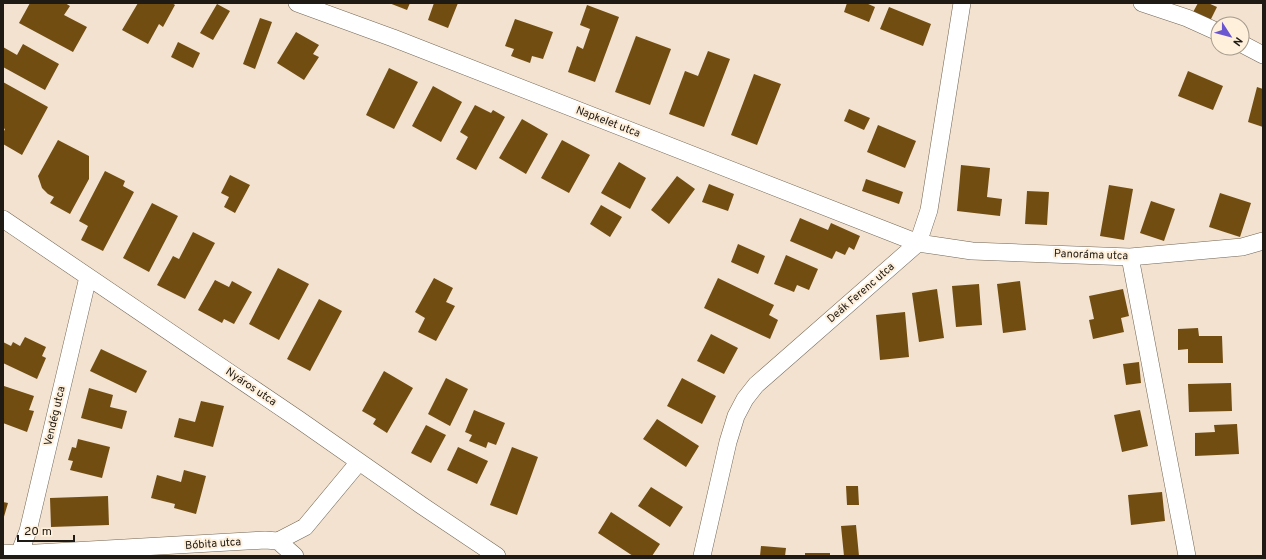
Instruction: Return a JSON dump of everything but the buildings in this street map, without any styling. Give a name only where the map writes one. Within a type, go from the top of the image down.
[{"type":"street","name":"Napkelet utca","points":[[297,3],[400,40],[918,243]]},
{"type":"street","points":[[918,243],[929,210],[962,3]]},
{"type":"street","points":[[1142,3],[1187,18],[1210,28]]},
{"type":"street","points":[[1250,48],[1263,55]]},
{"type":"street","name":"Nyáros utca","points":[[3,219],[497,556]]},
{"type":"street","name":"Panoráma utca","points":[[918,243],[972,251],[1130,257],[1242,247],[1263,241]]},
{"type":"street","name":"Deák Ferenc utca","points":[[702,556],[728,442],[736,416],[745,399],[756,385],[918,243]]},
{"type":"street","points":[[1130,257],[1188,556]]},
{"type":"street","name":"Vendég utca","points":[[11,553],[28,531],[88,277]]},
{"type":"street","name":"Bóbita utca","points":[[11,553],[265,540],[278,541],[305,527],[359,462]]},
{"type":"street","points":[[278,541],[295,556]]}]
